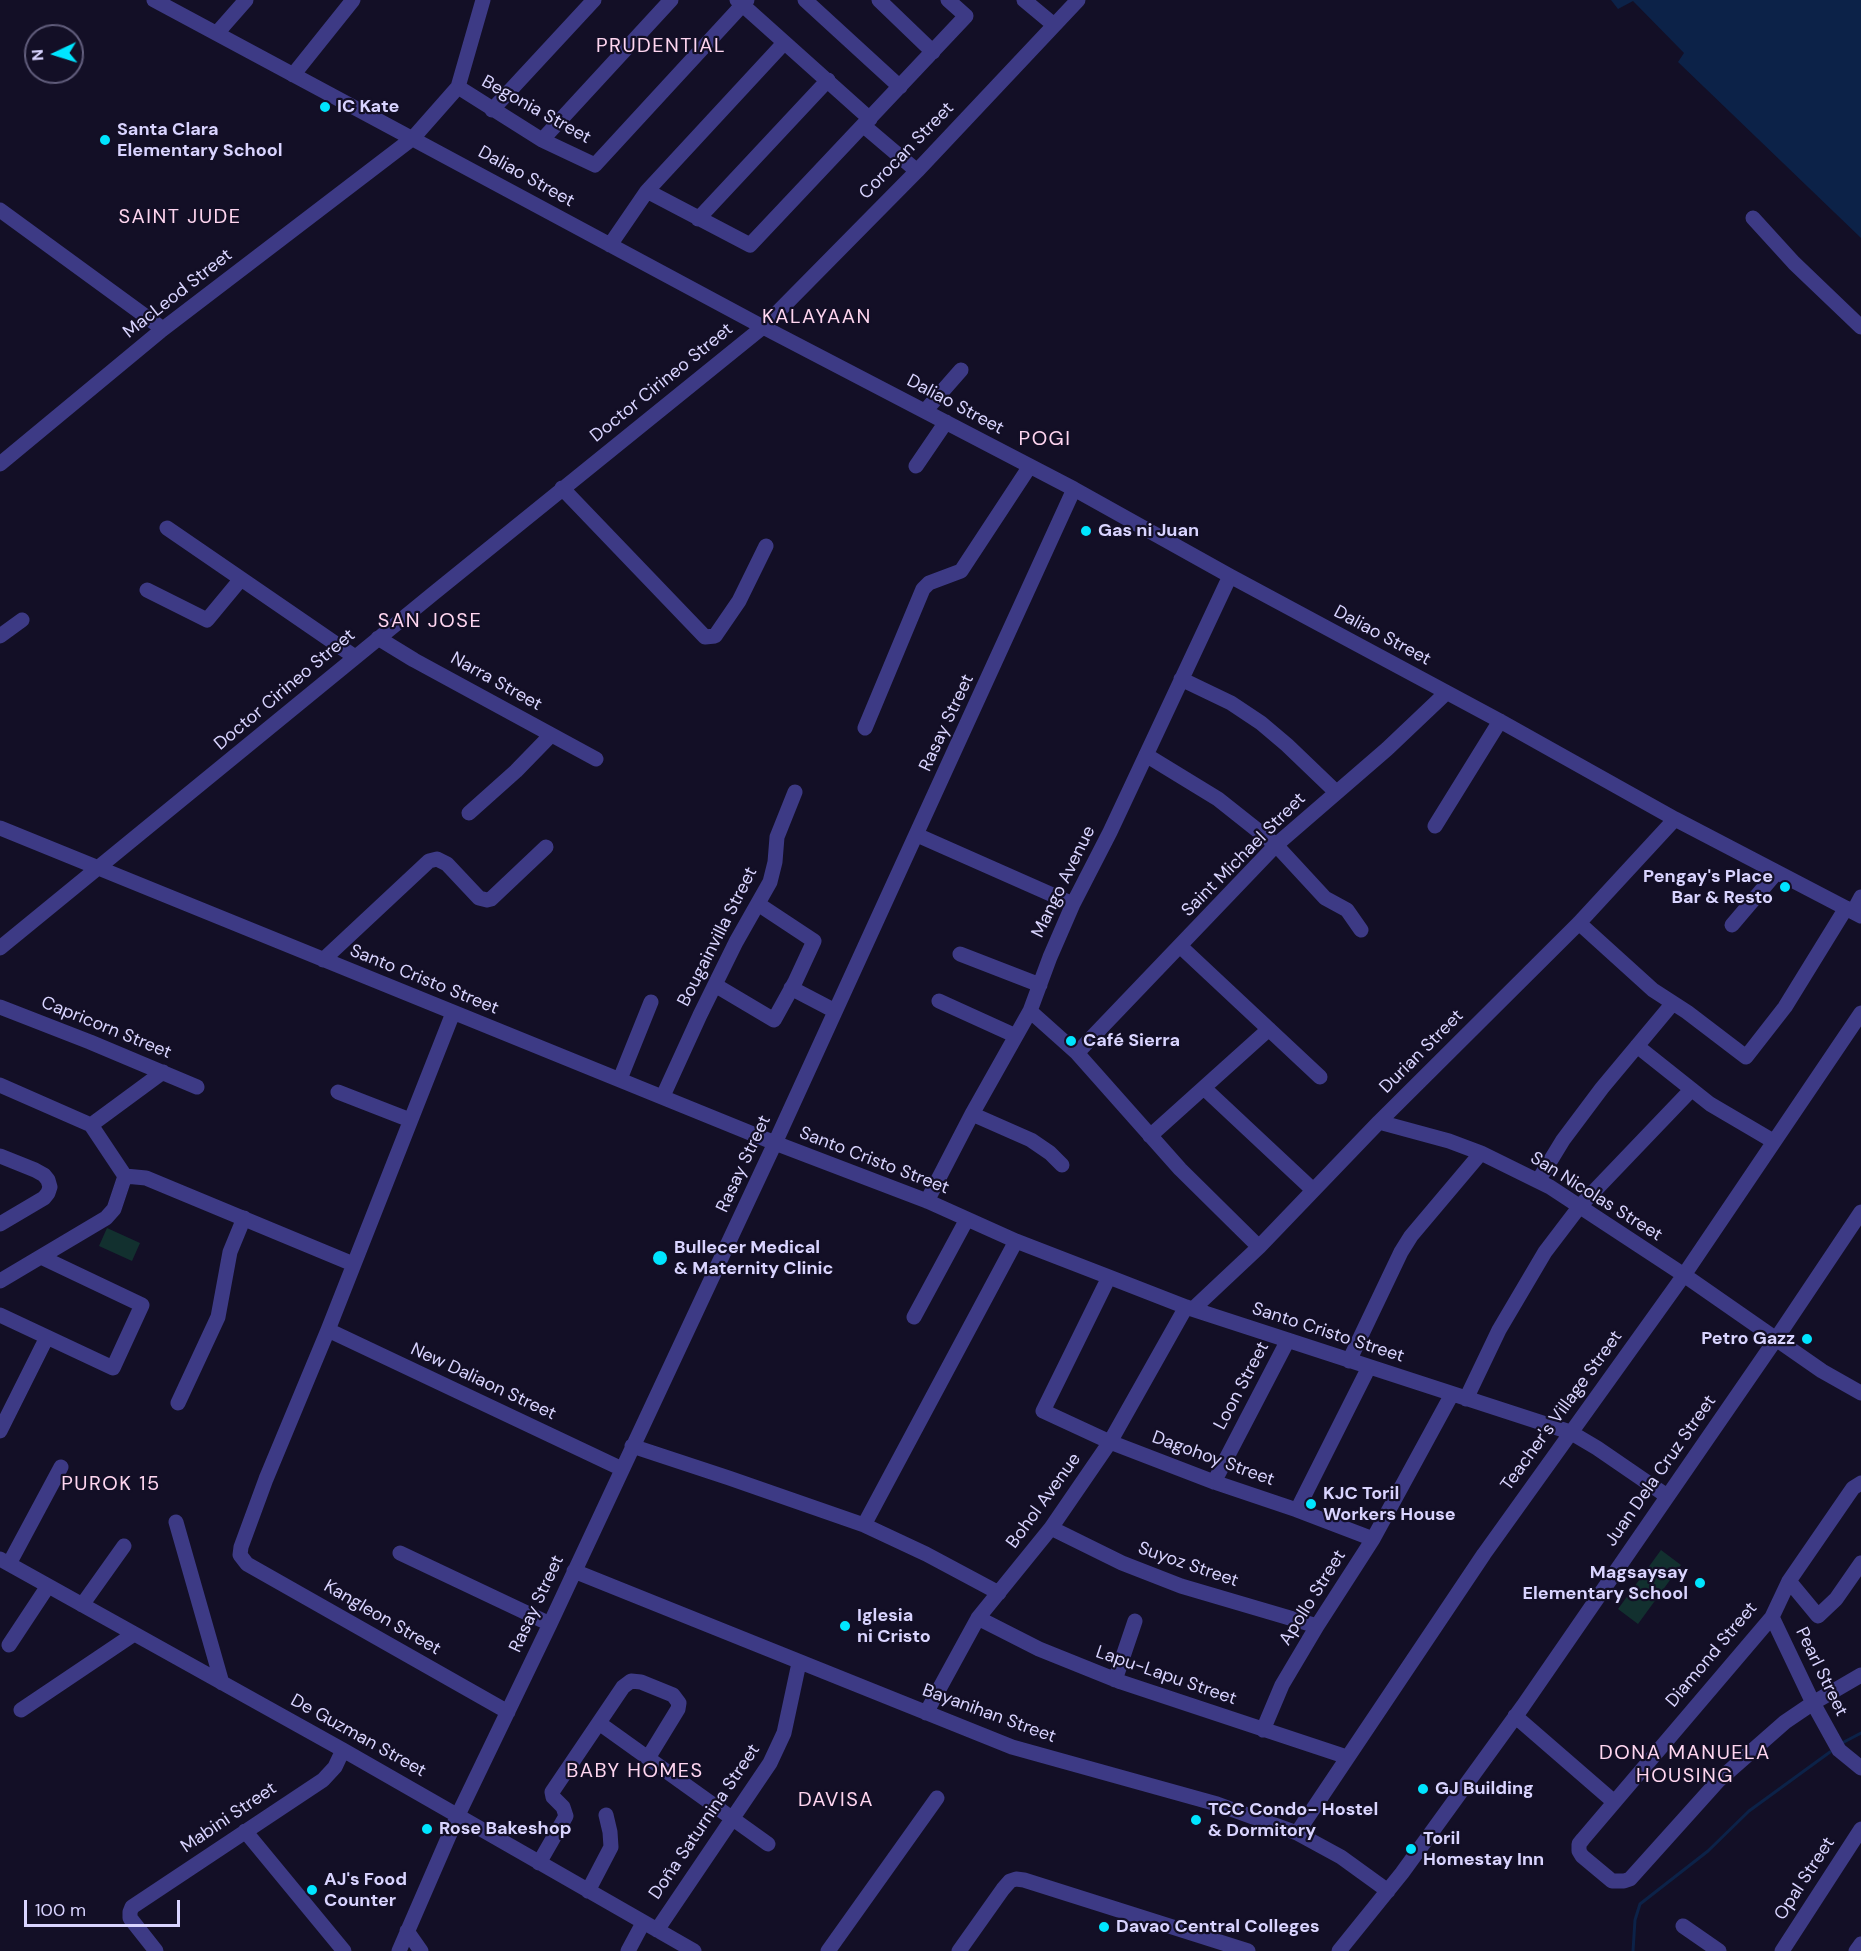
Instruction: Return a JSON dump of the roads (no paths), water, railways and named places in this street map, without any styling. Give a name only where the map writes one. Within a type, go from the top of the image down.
[{"type":"street","name":"Daliao Street","points":[[154,0],[763,327],[1074,489],[1675,819],[1853,912]]},
{"type":"street","points":[[217,33],[246,0]]},
{"type":"street","points":[[293,75],[353,0]]},
{"type":"street","points":[[458,87],[483,0]]},
{"type":"street","points":[[492,110],[594,0]]},
{"type":"street","points":[[542,140],[671,0]]},
{"type":"street","points":[[805,0],[900,87]]},
{"type":"street","points":[[879,0],[933,52]]},
{"type":"street","points":[[646,191],[750,245],[966,16],[948,0]]},
{"type":"street","points":[[1024,0],[1054,26]]},
{"type":"street","name":"Corocan Street","points":[[763,327],[916,171],[1077,0]]},
{"type":"street","points":[[742,2],[784,43],[828,80],[916,171]]},
{"type":"street","name":"Begonia Street","points":[[458,87],[542,140],[595,165],[742,2]]},
{"type":"street","points":[[610,245],[646,191],[784,43]]},
{"type":"street","points":[[698,219],[828,80]]},
{"type":"street","name":"MacLeod Street","points":[[0,464],[163,329],[413,138],[458,87]]},
{"type":"street","points":[[0,210],[163,329]]},
{"type":"street","points":[[1753,218],[1794,263],[1861,327]]},
{"type":"street","name":"Doctor Cirineo Street","points":[[0,948],[562,488],[763,327]]},
{"type":"street","points":[[925,411],[961,370]]},
{"type":"street","points":[[916,466],[946,422]]},
{"type":"street","points":[[865,728],[923,588],[929,583],[961,571],[1030,466]]},
{"type":"street","points":[[562,488],[705,637],[715,636],[739,601],[766,546]]},
{"type":"street","name":"Rasay Street","points":[[399,1951],[458,1815],[775,1143],[1074,489]]},
{"type":"street","points":[[167,528],[355,657]]},
{"type":"street","name":"Mango Avenue","points":[[927,1201],[972,1114],[1030,1011],[1073,904],[1110,832],[1230,576]]},
{"type":"street","points":[[147,590],[207,620],[242,579]]},
{"type":"street","points":[[0,636],[22,620]]},
{"type":"street","name":"Narra Street","points":[[378,638],[596,759]]},
{"type":"street","points":[[1181,679],[1231,703],[1261,723],[1336,792]]},
{"type":"street","name":"Saint Michael Street","points":[[1077,1053],[1276,845],[1387,749],[1446,693]]},
{"type":"street","points":[[1435,826],[1500,721]]},
{"type":"street","points":[[469,813],[516,771],[551,735]]},
{"type":"street","points":[[1146,755],[1218,799],[1276,845],[1325,898],[1347,910],[1361,930]]},
{"type":"street","name":"Bougainvilla Street","points":[[663,1096],[736,942],[771,882],[777,837],[795,792]]},
{"type":"street","name":"Durian Street","points":[[1189,1308],[1258,1247],[1379,1122],[1579,923],[1675,819]]},
{"type":"street","name":"Santo Cristo Street","points":[[0,828],[775,1143],[927,1201],[1016,1241],[1189,1308],[1570,1432],[1667,1496]]},
{"type":"street","points":[[917,835],[1073,904]]},
{"type":"street","points":[[323,960],[429,861],[438,859],[447,864],[479,898],[487,900],[491,899],[546,847]]},
{"type":"street","points":[[1732,925],[1777,872]]},
{"type":"street","points":[[1579,923],[1644,982],[1746,1057],[1853,912],[1861,897]]},
{"type":"street","points":[[715,986],[774,1020],[792,988],[814,941],[758,904]]},
{"type":"street","points":[[1180,945],[1320,1077]]},
{"type":"street","points":[[960,954],[1040,985]]},
{"type":"street","points":[[792,988],[835,1011]]},
{"type":"street","points":[[939,1001],[1016,1036]]},
{"type":"street","points":[[620,1079],[651,1002]]},
{"type":"street","points":[[1538,1181],[1563,1140],[1602,1088],[1673,1003]]},
{"type":"street","name":"Capricorn Street","points":[[0,1007],[197,1087]]},
{"type":"street","points":[[1030,1011],[1077,1053],[1150,1136],[1258,1247]]},
{"type":"street","points":[[328,1330],[453,1012]]},
{"type":"street","name":"Teacher's Village Street","points":[[1298,1833],[1503,1526],[1684,1275],[1861,1013]]},
{"type":"street","points":[[1150,1136],[1269,1029]]},
{"type":"street","points":[[1637,1046],[1710,1104],[1773,1141]]},
{"type":"street","points":[[92,1125],[163,1072]]},
{"type":"street","points":[[0,1085],[92,1125],[125,1176]]},
{"type":"street","points":[[1204,1088],[1313,1190]]},
{"type":"street","name":"Apollo Street","points":[[1263,1730],[1282,1685],[1545,1252],[1580,1206],[1691,1090]]},
{"type":"street","points":[[338,1092],[410,1120]]},
{"type":"street","points":[[972,1114],[1031,1140],[1050,1153],[1062,1165]]},
{"type":"street","name":"San Nicolas Street","points":[[1379,1122],[1449,1141],[1481,1153],[1538,1181],[1684,1275],[1840,1383],[1861,1393]]},
{"type":"street","points":[[1349,1360],[1411,1236],[1481,1153]]},
{"type":"street","points":[[0,1156],[44,1175],[50,1187],[44,1198],[0,1224]]},
{"type":"street","points":[[125,1176],[146,1178],[353,1264]]},
{"type":"street","points":[[0,1281],[111,1214],[125,1176]]},
{"type":"street","name":"Juan Dela Cruz Street","points":[[1338,1951],[1388,1891],[1515,1716],[1776,1339],[1861,1212]]},
{"type":"street","points":[[178,1403],[218,1317],[230,1252],[244,1218]]},
{"type":"street","points":[[914,1317],[968,1219]]},
{"type":"street","points":[[864,1525],[1016,1241]]},
{"type":"street","points":[[0,1315],[113,1368],[142,1305],[41,1257]]},
{"type":"street","name":"Dagohoy Street","points":[[1109,1277],[1043,1411],[1110,1442],[1372,1539]]},
{"type":"street","name":"Bohol Avenue","points":[[926,1713],[978,1618],[1051,1528],[1110,1442],[1189,1308]]},
{"type":"street","name":"New Daliaon Street","points":[[328,1330],[622,1469]]},
{"type":"street","name":"Kangleon Street","points":[[328,1330],[266,1479],[240,1555],[244,1562],[508,1712]]},
{"type":"street","points":[[0,1431],[47,1337]]},
{"type":"street","name":"Loon Street","points":[[1214,1482],[1288,1340]]},
{"type":"street","points":[[1297,1510],[1369,1367]]},
{"type":"street","points":[[632,1446],[864,1525],[926,1554],[999,1593]]},
{"type":"street","points":[[4,1562],[61,1467]]},
{"type":"street","name":"Diamond Street","points":[[1813,1703],[1785,1722],[1719,1780],[1630,1879],[1612,1881],[1582,1856],[1579,1844],[1613,1801],[1772,1617],[1789,1581],[1853,1488],[1861,1483]]},
{"type":"street","points":[[176,1522],[222,1683]]},
{"type":"street","name":"Suyoz Street","points":[[1051,1528],[1122,1563],[1181,1586],[1317,1626]]},
{"type":"street","points":[[82,1605],[124,1546]]},
{"type":"street","points":[[400,1553],[550,1624]]},
{"type":"street","name":"De Guzman Street","points":[[4,1562],[343,1750],[694,1951]]},
{"type":"street","points":[[1789,1581],[1818,1616],[1836,1599],[1861,1563]]},
{"type":"street","name":"Bayanihan Street","points":[[574,1570],[799,1663],[1012,1747],[1217,1804],[1298,1833],[1341,1857],[1388,1891]]},
{"type":"street","points":[[9,1645],[48,1586]]},
{"type":"street","name":"Pearl Street","points":[[1772,1617],[1813,1703],[1839,1750],[1861,1768]]},
{"type":"street","name":"Lapu-Lapu Street","points":[[978,1618],[1038,1649],[1115,1680],[1347,1757]]},
{"type":"street","points":[[1115,1680],[1136,1621]]},
{"type":"street","points":[[21,1710],[134,1634]]},
{"type":"street","name":"Doña Saturnina Street","points":[[628,1951],[650,1927],[770,1763],[784,1733],[799,1663]]},
{"type":"street","points":[[1813,1703],[1861,1675]]},
{"type":"street","points":[[539,1863],[566,1816],[552,1792],[623,1687],[631,1681],[641,1682],[676,1697],[680,1703],[648,1758]]},
{"type":"street","points":[[1515,1716],[1613,1801]]},
{"type":"street","points":[[599,1723],[768,1844]]},
{"type":"street","name":"Mabini Street","points":[[156,1951],[130,1918],[134,1905],[323,1780],[335,1767],[343,1750]]},
{"type":"street","points":[[828,1951],[937,1798]]},
{"type":"street","points":[[588,1891],[610,1847],[610,1832],[606,1815]]},
{"type":"street","name":"Opal Street","points":[[1782,1951],[1861,1829]]},
{"type":"street","points":[[245,1831],[344,1951]]},
{"type":"street","points":[[959,1951],[1003,1888],[1013,1880],[1024,1880],[1248,1951]]},
{"type":"street","points":[[1683,1926],[1719,1951]]},
{"type":"street","points":[[408,1931],[421,1951]]},
{"type":"street","points":[[1856,1951],[1861,1944]]},
{"type":"water","points":[[1611,0],[1861,0],[1861,238],[1678,62],[1684,53],[1633,1],[1618,9]]},
{"type":"waterway","points":[[1842,1743],[1861,1733]]},
{"type":"waterway","points":[[1633,1951],[1635,1920],[1640,1904],[1708,1851],[1749,1811],[1830,1752]]},
{"type":"place","name":"IC Kate","points":[[325,107]]},
{"type":"place","name":"Santa Clara Elementary School","points":[[105,140]]},
{"type":"place","name":"Gas ni Juan","points":[[1086,531]]},
{"type":"place","name":"Pengay's Place Bar & Resto","points":[[1785,887]]},
{"type":"place","name":"Café Sierra","points":[[1071,1041]]},
{"type":"place","name":"Bullecer Medical & Maternity Clinic","points":[[660,1258]]},
{"type":"place","name":"Petro Gazz","points":[[1807,1339]]},
{"type":"place","name":"KJC Toril Workers House","points":[[1311,1504]]},
{"type":"place","name":"Magsaysay Elementary School","points":[[1700,1583]]},
{"type":"place","name":"Iglesia ni Cristo","points":[[845,1626]]},
{"type":"place","name":"GJ Building","points":[[1423,1789]]},
{"type":"place","name":"TCC Condo- Hostel & Dormitory","points":[[1196,1820]]},
{"type":"place","name":"Rose Bakeshop","points":[[427,1829]]},
{"type":"place","name":"Toril Homestay Inn","points":[[1411,1849]]},
{"type":"place","name":"AJ's Food Counter","points":[[312,1890]]},
{"type":"place","name":"Davao Central Colleges","points":[[1104,1927]]},
{"type":"district","name":"PRUDENTIAL","points":[[661,47]]},
{"type":"district","name":"SAINT JUDE","points":[[180,218]]},
{"type":"district","name":"KALAYAAN","points":[[817,318]]},
{"type":"district","name":"POGI","points":[[1045,440]]},
{"type":"district","name":"SAN JOSE","points":[[430,622]]},
{"type":"district","name":"PUROK 15","points":[[111,1485]]},
{"type":"district","name":"DONA MANUELA HOUSING","points":[[1685,1766]]},
{"type":"district","name":"BABY HOMES","points":[[635,1772]]},
{"type":"district","name":"DAVISA","points":[[836,1801]]}]
